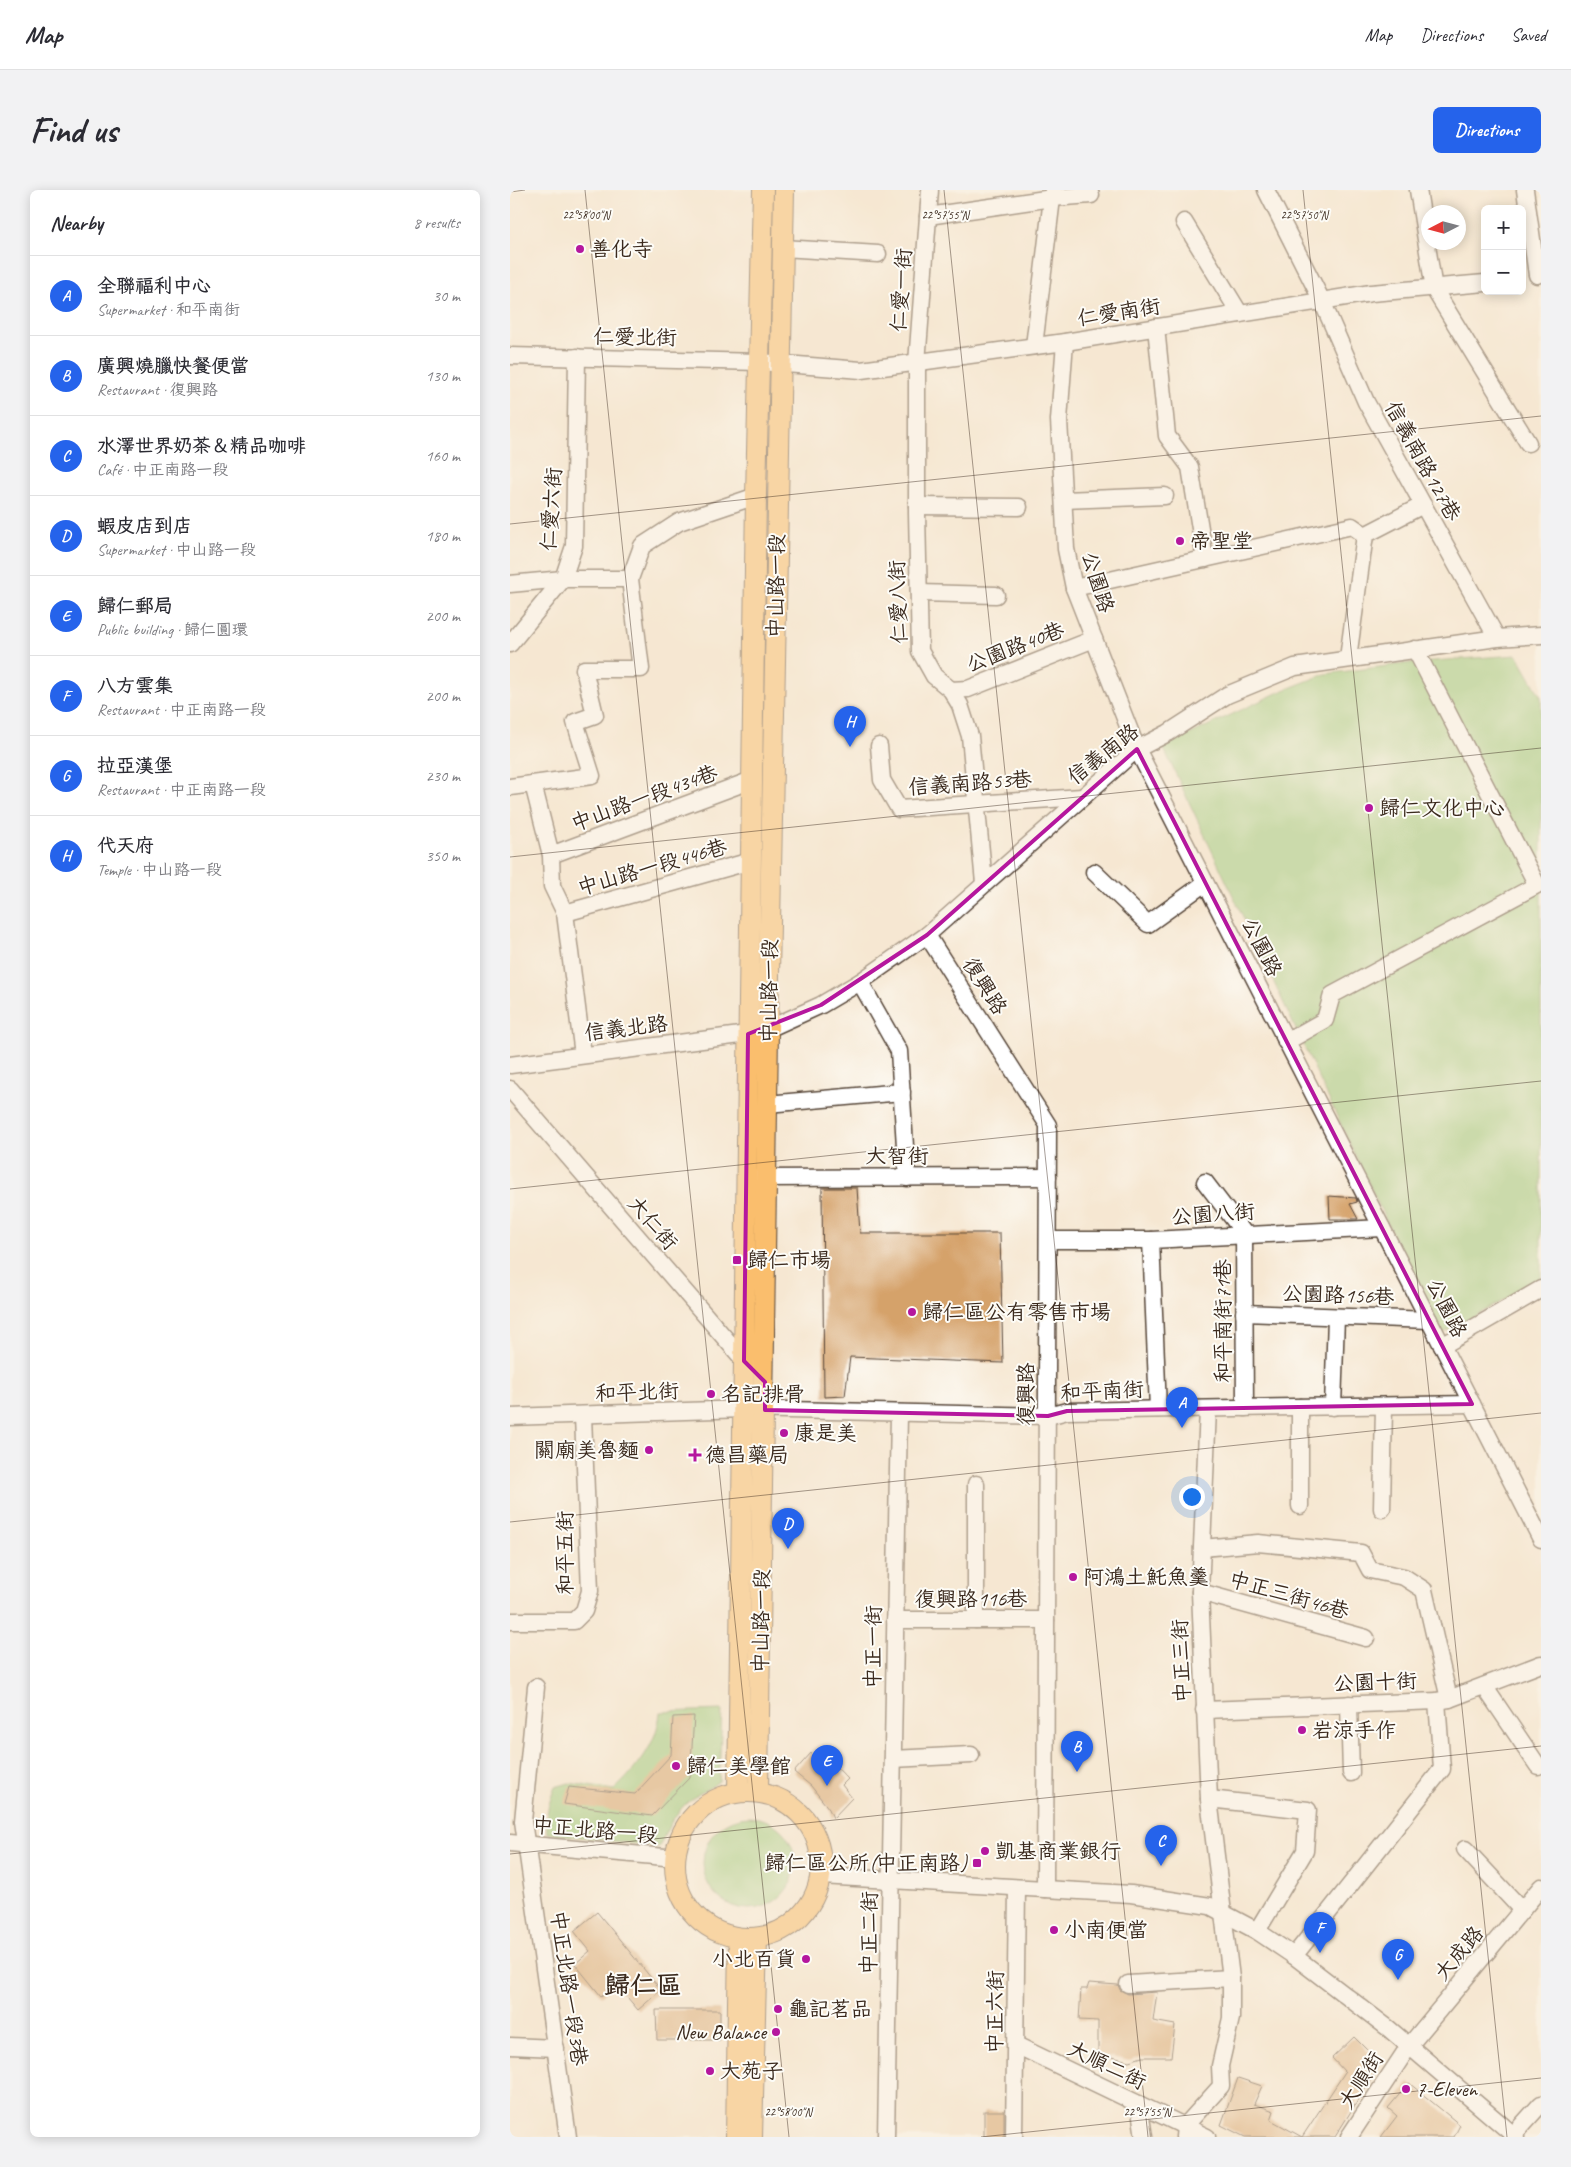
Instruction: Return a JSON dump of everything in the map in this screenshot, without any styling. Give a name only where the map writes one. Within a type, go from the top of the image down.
[{"type":"main road","name":"中山路一段","points":[[738,1791],[756,496],[763,190]]},
{"type":"main road","name":"中山路一段","points":[[758,1792],[765,1410],[768,1029],[784,190]]},
{"type":"main road","points":[[738,1791],[758,1792],[774,1796],[802,1814],[812,1828],[818,1843],[821,1876],[817,1892],[799,1918],[787,1928],[748,1938],[727,1935],[705,1924],[688,1906],[678,1883],[676,1858],[684,1830],[696,1814],[711,1802],[738,1791]]},
{"type":"main road","points":[[736,2137],[748,1938]]},
{"type":"main road","points":[[748,1938],[752,2137]]},
{"type":"street","name":"仁愛一街","points":[[917,363],[930,190]]},
{"type":"street","name":"信義南路127巷","points":[[1266,190],[1322,301],[1366,402],[1497,638]]},
{"type":"street","points":[[1418,190],[1434,289],[1528,443]]},
{"type":"street","points":[[1525,190],[1533,276]]},
{"type":"street","points":[[928,216],[1052,194],[1091,195]]},
{"type":"street","points":[[1034,346],[1052,194]]},
{"type":"street","points":[[1184,222],[1240,314]]},
{"type":"street","points":[[783,248],[878,254]]},
{"type":"street","name":"仁愛南街","points":[[760,362],[861,370],[1065,342],[1371,293],[1481,283]]},
{"type":"street","points":[[1156,327],[1167,436],[1190,467],[1204,559]]},
{"type":"street","name":"公園路","points":[[1065,342],[1059,420],[1066,549],[1074,588],[1136,749],[1541,1539]]},
{"type":"street","name":"仁愛北街","points":[[510,356],[760,362]]},
{"type":"street","name":"仁愛六街","points":[[510,644],[563,579],[574,546],[577,357]]},
{"type":"street","name":"仁愛八街","points":[[917,363],[920,651],[934,676],[951,690],[960,705],[970,736],[984,883]]},
{"type":"street","points":[[510,787],[592,776],[574,722],[595,715],[584,668],[641,669],[630,579],[642,546],[679,522],[756,496]]},
{"type":"street","points":[[1064,500],[1165,496]]},
{"type":"street","points":[[1365,535],[1423,505]]},
{"type":"street","points":[[917,506],[1019,507]]},
{"type":"street","points":[[1074,588],[1352,526],[1365,535]]},
{"type":"street","points":[[1348,658],[1365,535]]},
{"type":"street","points":[[510,584],[563,579],[630,579]]},
{"type":"street","points":[[919,593],[996,595]]},
{"type":"street","name":"信義南路","points":[[748,1034],[768,1029],[821,1005],[860,982],[927,934],[1136,749],[1168,733],[1227,695],[1295,666],[1497,638],[1541,635]]},
{"type":"street","name":"公園路40巷","points":[[951,690],[968,689],[1094,639]]},
{"type":"street","points":[[1286,1042],[1325,1020],[1332,995],[1537,885],[1415,649]]},
{"type":"street","name":"信義南路53巷","points":[[878,746],[882,780],[899,809],[1082,797]]},
{"type":"street","name":"中山路一段434巷","points":[[551,855],[752,780]]},
{"type":"street","points":[[533,784],[551,855],[552,886],[565,913],[583,1055]]},
{"type":"street","name":"中山路一段446巷","points":[[565,913],[751,861]]},
{"type":"street","points":[[1094,872],[1148,924],[1205,883]]},
{"type":"street","name":"復興路","points":[[927,934],[1048,1125],[1045,1889]]},
{"type":"street","points":[[860,982],[899,1052],[907,1178]]},
{"type":"street","name":"信義北路","points":[[510,1064],[748,1034]]},
{"type":"street","name":"大仁街","points":[[510,1089],[744,1362],[765,1382]]},
{"type":"street","points":[[768,1104],[902,1092]]},
{"type":"street","name":"大智街","points":[[746,1178],[1048,1177]]},
{"type":"street","points":[[1205,1182],[1244,1233]]},
{"type":"street","name":"公園八街","points":[[1048,1240],[1151,1240],[1244,1233],[1382,1228]]},
{"type":"street","name":"和平南街71巷","points":[[1244,1233],[1245,1408]]},
{"type":"street","points":[[1151,1240],[1158,1409]]},
{"type":"street","points":[[1442,1346],[1541,1289]]},
{"type":"street","name":"公園路156巷","points":[[1244,1313],[1429,1320]]},
{"type":"street","points":[[1333,1407],[1336,1317]]},
{"type":"street","name":"和平南街","points":[[765,1410],[1048,1416],[1067,1411],[1472,1404]]},
{"type":"street","points":[[1382,1509],[1384,1406]]},
{"type":"street","points":[[1300,1407],[1300,1506]]},
{"type":"street","name":"和平北街","points":[[510,1417],[744,1409],[765,1410]]},
{"type":"street","name":"中正三街","points":[[1184,2132],[1221,2086],[1220,2066],[1231,2018],[1230,1978],[1209,1799],[1204,1710],[1200,1592],[1208,1409]]},
{"type":"street","name":"中正一街","points":[[891,1880],[899,1414]]},
{"type":"street","name":"和平五街","points":[[510,1621],[574,1621],[584,1611],[590,1591],[583,1416]]},
{"type":"street","points":[[976,1484],[976,1620]]},
{"type":"street","points":[[1202,1548],[1258,1543],[1361,1553],[1370,1570],[1404,1577],[1424,1590],[1443,1700],[1442,1769],[1294,1956]]},
{"type":"street","name":"中正三街46巷","points":[[1200,1592],[1366,1638]]},
{"type":"street","name":"復興路116巷","points":[[895,1620],[1046,1620]]},
{"type":"street","name":"公園十街","points":[[1204,1710],[1443,1700],[1541,1664]]},
{"type":"street","points":[[1484,1686],[1538,1766]]},
{"type":"street","name":"中正北路一段3巷","points":[[536,1687],[523,1821],[568,2137]]},
{"type":"street","points":[[1349,1704],[1351,1773]]},
{"type":"street","points":[[893,1759],[971,1755]]},
{"type":"street","points":[[1209,1799],[1308,1810],[1305,1851],[1257,1931]]},
{"type":"street","name":"中正北路一段","points":[[510,1843],[676,1858]]},
{"type":"street","points":[[1466,1849],[1522,1910]]},
{"type":"street","points":[[821,1876],[1132,1894],[1210,1906],[1257,1931],[1294,1956],[1409,2046],[1514,2136],[1541,2104]]},
{"type":"street","name":"中正二街","points":[[886,2137],[891,1880]]},
{"type":"street","name":"中正六街","points":[[1014,2137],[1017,1888]]},
{"type":"street","name":"大成路","points":[[1409,2046],[1541,1888]]},
{"type":"street","points":[[1128,1984],[1230,1978]]},
{"type":"street","name":"大順二街","points":[[1016,2045],[1139,2104],[1184,2132],[1207,2137]]},
{"type":"street","points":[[510,2046],[556,2048]]},
{"type":"street","name":"大順街","points":[[1349,2137],[1409,2046]]},
{"type":"street","points":[[1139,2104],[1144,2137]]},
{"type":"highlighted area","points":[[1137,749],[1472,1404],[1067,1411],[1048,1416],[765,1410],[765,1382],[744,1361],[748,1034],[821,1005],[927,935]]},
{"type":"green space","points":[[1517,655],[1541,697],[1541,1280],[1440,1335],[1163,747],[1279,692],[1325,674],[1418,662]]},
{"type":"green space","points":[[722,1710],[719,1781],[693,1798],[679,1811],[671,1822],[659,1847],[548,1833],[546,1822],[549,1804],[555,1787],[569,1783],[614,1790],[638,1764],[650,1745],[655,1735],[660,1712]]},
{"type":"green space","points":[[749,1817],[767,1820],[782,1830],[792,1845],[795,1863],[792,1881],[782,1896],[767,1906],[749,1909],[731,1906],[716,1896],[706,1881],[703,1863],[706,1845],[716,1830],[731,1820]]},
{"type":"building","name":"歸仁區公有零售市場","points":[[822,1188],[857,1188],[860,1233],[1000,1233],[1003,1363],[850,1357],[845,1396],[824,1397]]},
{"type":"building","points":[[1329,1196],[1356,1198],[1357,1202],[1350,1204],[1358,1219],[1330,1219]]},
{"type":"building","name":"歸仁美學館","points":[[694,1716],[690,1777],[652,1816],[564,1804],[569,1787],[635,1794],[671,1755],[673,1717]]},
{"type":"building","points":[[811,1753],[815,1759],[823,1753],[848,1779],[842,1785],[852,1798],[833,1818],[829,1809],[811,1786],[794,1772]]},
{"type":"building","points":[[597,1912],[661,1990],[638,2010],[616,1984],[601,1996],[575,1964],[590,1951],[574,1931]]},
{"type":"building","points":[[1089,1983],[1118,1985],[1120,1990],[1128,1994],[1157,1992],[1153,2021],[1175,2025],[1171,2057],[1142,2057],[1129,2061],[1098,2054],[1098,2021],[1079,2020],[1081,1989],[1087,1989]]},
{"type":"building","points":[[656,2010],[720,2010],[720,2040],[657,2040]]},
{"type":"building","points":[[1354,2037],[1375,2058],[1378,2068],[1335,2137],[1302,2137],[1345,2072],[1332,2058]]},
{"type":"building","points":[[1238,2078],[1262,2086],[1254,2104],[1274,2111],[1271,2120],[1302,2137],[1245,2137],[1221,2125]]},
{"type":"building","points":[[1409,2083],[1460,2125],[1454,2137],[1381,2137],[1397,2116],[1388,2108]]},
{"type":"building","points":[[984,2111],[1004,2111],[1004,2137],[984,2137]]},
{"type":"place","name":"善化寺","points":[[580,249]]},
{"type":"place","name":"帝聖堂","points":[[1180,541]]},
{"type":"place","name":"代天府","points":[[850,747]]},
{"type":"place","name":"歸仁文化中心","points":[[1369,808]]},
{"type":"place","name":"歸仁市場","points":[[737,1260]]},
{"type":"place","name":"歸仁區公有零售市場","points":[[912,1312]]},
{"type":"place","name":"名記排骨","points":[[711,1394]]},
{"type":"place","name":"全聯福利中心","points":[[1182,1428]]},
{"type":"place","name":"康是美","points":[[784,1433]]},
{"type":"place","name":"關廟美魯麵","points":[[649,1450]]},
{"type":"place","name":"德昌藥局","points":[[695,1455]]},
{"type":"place","name":"蝦皮店到店","points":[[788,1549]]},
{"type":"place","name":"阿鴻土魠魚羹","points":[[1073,1577]]},
{"type":"place","name":"岩涼手作","points":[[1302,1730]]},
{"type":"place","name":"歸仁美學館","points":[[676,1766]]},
{"type":"place","name":"廣興燒臘快餐便當","points":[[1077,1772]]},
{"type":"place","name":"歸仁郵局","points":[[827,1786]]},
{"type":"place","name":"凱基商業銀行","points":[[985,1851]]},
{"type":"place","name":"歸仁區公所(中正南路)","points":[[977,1863]]},
{"type":"place","name":"水澤世界奶茶＆精品咖啡","points":[[1161,1866]]},
{"type":"place","name":"小南便當","points":[[1054,1930]]},
{"type":"place","name":"八方雲集","points":[[1320,1953]]},
{"type":"place","name":"小北百貨","points":[[806,1959]]},
{"type":"place","name":"拉亞漢堡","points":[[1398,1980]]},
{"type":"place","name":"龜記茗品","points":[[778,2009]]},
{"type":"place","name":"New Balance","points":[[776,2032]]},
{"type":"place","name":"大苑子","points":[[710,2071]]},
{"type":"place","name":"7-Eleven","points":[[1406,2089]]},
{"type":"district","name":"歸仁區","points":[[643,1985]]}]
